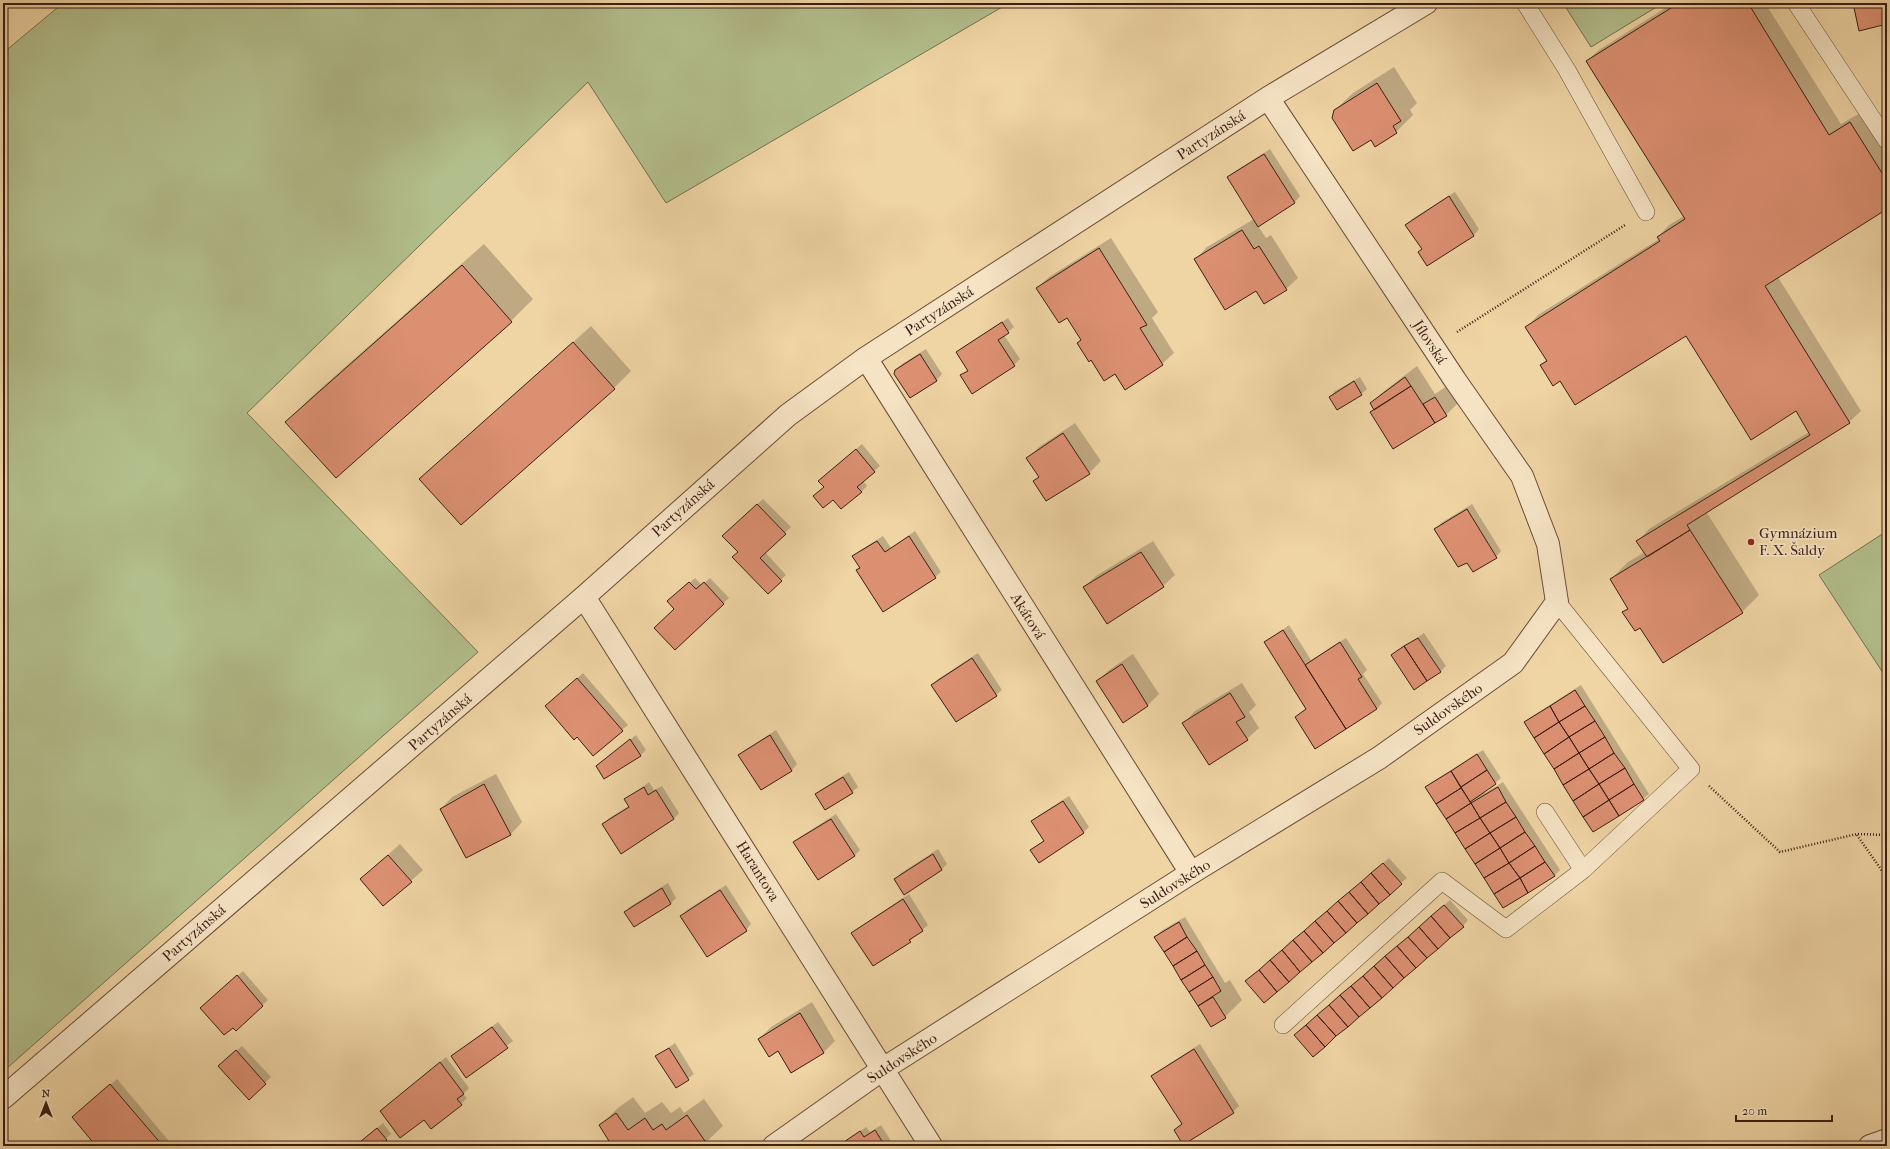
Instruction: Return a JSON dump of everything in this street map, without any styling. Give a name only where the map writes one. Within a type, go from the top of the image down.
[{"type":"street","name":"Partyzánská","points":[[3,1098],[584,597],[788,415],[866,358],[1268,98],[1426,3]]},
{"type":"street","name":"Jílovská","points":[[1268,98],[1455,380],[1522,476],[1548,544],[1557,602]]},
{"type":"street","name":"Akátová","points":[[866,358],[1190,874]]},
{"type":"street","name":"Harantova","points":[[584,597],[931,1146]]},
{"type":"street","name":"Suldovského","points":[[774,1146],[883,1069],[1190,874],[1378,758],[1513,663],[1557,602]]},
{"type":"street","points":[[1870,1146],[1887,1140]]},
{"type":"lane","points":[[1525,3],[1566,70],[1646,212]]},
{"type":"lane","points":[[1796,3],[1887,141]]},
{"type":"lane","points":[[1283,1025],[1442,881],[1506,929],[1583,870],[1691,769],[1557,602]]},
{"type":"lane","points":[[1546,812],[1583,870]]},
{"type":"path","points":[[1433,346],[1646,212]]},
{"type":"path","points":[[1691,769],[1780,852],[1857,834],[1887,835]]},
{"type":"path","points":[[1857,834],[1887,878]]},
{"type":"green space","points":[[63,3],[1009,3],[666,203],[588,82],[247,413],[478,652],[6,1069],[3,1065],[3,53]]},
{"type":"green space","points":[[1563,3],[1663,3],[1591,47]]},
{"type":"green space","points":[[1887,531],[1887,679],[1819,575]]},
{"type":"building","points":[[1679,3],[1748,3],[1829,135],[1850,122],[1887,181],[1887,209],[1765,286],[1850,423],[1687,525],[1690,530],[1647,557],[1636,541],[1810,435],[1796,411],[1751,440],[1686,336],[1575,405],[1560,381],[1553,386],[1540,365],[1547,361],[1525,327],[1660,241],[1657,237],[1685,219],[1586,61]]},
{"type":"building","points":[[1853,3],[1887,3],[1887,24],[1859,31]]},
{"type":"building","points":[[1377,83],[1401,121],[1393,126],[1397,133],[1375,147],[1371,140],[1353,151],[1332,118],[1334,110]]},
{"type":"building","points":[[1264,154],[1295,203],[1258,227],[1227,177]]},
{"type":"building","points":[[1449,196],[1474,236],[1427,266],[1418,252],[1422,249],[1405,225]]},
{"type":"building","points":[[1242,230],[1254,249],[1259,246],[1287,290],[1264,304],[1256,291],[1225,310],[1194,259]]},
{"type":"building","points":[[1099,248],[1147,325],[1140,328],[1163,365],[1125,390],[1115,374],[1104,381],[1091,360],[1089,362],[1077,343],[1081,340],[1067,318],[1059,323],[1036,288]]},
{"type":"building","points":[[462,265],[512,322],[336,478],[285,422]]},
{"type":"building","points":[[1002,322],[1009,333],[998,340],[1015,366],[972,394],[960,375],[968,371],[956,352]]},
{"type":"building","points":[[573,342],[615,389],[461,525],[419,479]]},
{"type":"building","points":[[920,354],[937,381],[910,398],[894,374],[895,370]]},
{"type":"building","points":[[1405,377],[1411,386],[1374,410],[1370,403]]},
{"type":"building","points":[[1354,381],[1362,395],[1337,410],[1329,397]]},
{"type":"building","points":[[1411,386],[1435,423],[1393,449],[1370,412]]},
{"type":"building","points":[[1435,397],[1447,416],[1435,423],[1423,404]]},
{"type":"building","points":[[1063,433],[1090,474],[1046,501],[1033,481],[1039,477],[1026,458]]},
{"type":"building","points":[[856,449],[875,472],[857,487],[862,492],[841,509],[833,500],[823,508],[813,496],[824,487],[818,481]]},
{"type":"building","points":[[757,504],[786,534],[760,558],[782,581],[768,594],[732,557],[738,552],[722,536]]},
{"type":"building","points":[[1467,509],[1497,558],[1473,572],[1467,563],[1458,567],[1434,529]]},
{"type":"building","points":[[1690,530],[1743,613],[1663,663],[1640,628],[1635,631],[1622,612],[1628,609],[1610,579]]},
{"type":"building","points":[[909,536],[936,578],[883,612],[856,570],[860,568],[852,556],[877,541],[885,552]]},
{"type":"building","points":[[1141,552],[1164,587],[1107,624],[1083,587]]},
{"type":"building","points":[[689,582],[696,589],[704,582],[724,604],[675,650],[654,628],[674,609],[667,601]]},
{"type":"building","points":[[1283,630],[1346,729],[1315,749],[1295,717],[1306,709],[1264,642]]},
{"type":"building","points":[[1418,638],[1441,672],[1427,681],[1404,646]]},
{"type":"building","points":[[1340,642],[1362,677],[1358,679],[1377,709],[1346,729],[1305,665]]},
{"type":"building","points":[[1404,646],[1427,681],[1414,690],[1391,655]]},
{"type":"building","points":[[972,658],[997,696],[956,722],[931,685]]},
{"type":"building","points":[[1122,664],[1148,706],[1123,723],[1096,681]]},
{"type":"building","points":[[577,678],[623,731],[593,756],[577,737],[574,740],[545,706]]},
{"type":"building","points":[[1575,690],[1585,706],[1559,722],[1550,706]]},
{"type":"building","points":[[1230,693],[1245,717],[1236,722],[1248,740],[1209,765],[1182,723]]},
{"type":"building","points":[[1550,706],[1559,722],[1534,738],[1524,722]]},
{"type":"building","points":[[1585,706],[1595,721],[1569,737],[1559,722]]},
{"type":"building","points":[[1595,721],[1605,737],[1579,753],[1569,737]]},
{"type":"building","points":[[1559,722],[1569,737],[1544,754],[1534,738]]},
{"type":"building","points":[[770,735],[792,771],[761,790],[738,755]]},
{"type":"building","points":[[1569,737],[1579,753],[1554,769],[1544,754]]},
{"type":"building","points":[[1605,737],[1614,753],[1589,769],[1579,753]]},
{"type":"building","points":[[630,739],[641,756],[604,779],[596,766]]},
{"type":"building","points":[[1579,753],[1589,769],[1563,785],[1554,769]]},
{"type":"building","points":[[1614,753],[1625,768],[1599,784],[1589,769]]},
{"type":"building","points":[[1477,754],[1487,770],[1461,787],[1451,771]]},
{"type":"building","points":[[1625,768],[1634,784],[1609,800],[1599,784]]},
{"type":"building","points":[[1589,769],[1599,784],[1573,801],[1563,785]]},
{"type":"building","points":[[1487,770],[1496,784],[1470,802],[1461,787]]},
{"type":"building","points":[[1451,771],[1461,788],[1436,804],[1425,787]]},
{"type":"building","points":[[843,777],[853,793],[825,810],[815,794]]},
{"type":"building","points":[[484,784],[511,835],[466,858],[440,809]]},
{"type":"building","points":[[1599,784],[1609,800],[1583,817],[1573,801]]},
{"type":"building","points":[[1634,784],[1644,800],[1619,816],[1609,800]]},
{"type":"building","points":[[644,787],[648,795],[656,790],[674,819],[621,854],[602,824],[629,807],[624,799]]},
{"type":"building","points":[[1498,787],[1506,802],[1480,818],[1471,803]]},
{"type":"building","points":[[1461,788],[1471,803],[1446,819],[1436,804]]},
{"type":"building","points":[[1609,800],[1619,816],[1593,832],[1583,817]]},
{"type":"building","points":[[1063,801],[1084,833],[1039,863],[1030,850],[1044,841],[1031,821]]},
{"type":"building","points":[[1506,802],[1516,817],[1490,833],[1480,818]]},
{"type":"building","points":[[1471,803],[1480,818],[1455,833],[1446,819]]},
{"type":"building","points":[[1516,817],[1525,832],[1500,848],[1490,833]]},
{"type":"building","points":[[1480,818],[1490,833],[1465,849],[1455,833]]},
{"type":"building","points":[[831,819],[855,856],[818,880],[793,842]]},
{"type":"building","points":[[1525,832],[1535,846],[1509,863],[1500,848]]},
{"type":"building","points":[[1490,833],[1500,848],[1475,864],[1465,849]]},
{"type":"building","points":[[1535,846],[1545,862],[1520,878],[1509,863]]},
{"type":"building","points":[[1500,848],[1509,863],[1484,878],[1475,864]]},
{"type":"building","points":[[933,854],[942,870],[904,895],[894,879]]},
{"type":"building","points":[[388,855],[412,882],[383,906],[360,879]]},
{"type":"building","points":[[1545,862],[1555,876],[1528,893],[1520,878]]},
{"type":"building","points":[[1383,863],[1402,884],[1390,895],[1371,873]]},
{"type":"building","points":[[1509,863],[1520,878],[1494,894],[1484,878]]},
{"type":"building","points":[[1371,873],[1390,895],[1379,904],[1361,882]]},
{"type":"building","points":[[1520,878],[1528,893],[1503,908],[1494,894]]},
{"type":"building","points":[[1361,882],[1379,904],[1368,914],[1349,892]]},
{"type":"building","points":[[662,888],[671,904],[634,927],[624,912]]},
{"type":"building","points":[[720,890],[747,931],[707,957],[680,916]]},
{"type":"building","points":[[1349,892],[1368,914],[1357,923],[1338,901]]},
{"type":"building","points":[[903,899],[923,931],[909,940],[911,942],[873,966],[851,933]]},
{"type":"building","points":[[1338,901],[1357,923],[1346,933],[1327,911]]},
{"type":"building","points":[[1444,905],[1464,927],[1450,938],[1431,916]]},
{"type":"building","points":[[1327,911],[1346,933],[1334,943],[1315,921]]},
{"type":"building","points":[[1431,916],[1450,938],[1438,949],[1419,927]]},
{"type":"building","points":[[1315,921],[1334,943],[1323,953],[1304,931]]},
{"type":"building","points":[[1179,922],[1187,937],[1164,952],[1154,937]]},
{"type":"building","points":[[1419,927],[1438,949],[1427,958],[1408,937]]},
{"type":"building","points":[[1304,931],[1323,953],[1312,962],[1293,940]]},
{"type":"building","points":[[1187,937],[1197,951],[1173,966],[1164,952]]},
{"type":"building","points":[[1408,937],[1427,958],[1416,968],[1397,946]]},
{"type":"building","points":[[1293,940],[1312,962],[1300,972],[1282,950]]},
{"type":"building","points":[[1397,946],[1416,968],[1404,978],[1385,956]]},
{"type":"building","points":[[1282,950],[1300,972],[1289,982],[1270,960]]},
{"type":"building","points":[[1197,951],[1205,965],[1181,980],[1173,966]]},
{"type":"building","points":[[1385,956],[1404,978],[1393,988],[1374,966]]},
{"type":"building","points":[[1270,960],[1289,982],[1277,992],[1259,970]]},
{"type":"building","points":[[1205,965],[1213,977],[1189,992],[1181,980]]},
{"type":"building","points":[[1374,966],[1393,988],[1382,998],[1363,976]]},
{"type":"building","points":[[1259,970],[1277,992],[1264,1003],[1245,981]]},
{"type":"building","points":[[237,975],[263,1006],[236,1031],[233,1028],[224,1035],[200,1008]]},
{"type":"building","points":[[1363,976],[1382,998],[1370,1008],[1351,986]]},
{"type":"building","points":[[1213,977],[1221,991],[1198,1006],[1189,992]]},
{"type":"building","points":[[1351,986],[1370,1008],[1359,1017],[1340,995]]},
{"type":"building","points":[[1340,995],[1359,1017],[1348,1027],[1329,1005]]},
{"type":"building","points":[[1213,997],[1226,1018],[1211,1027],[1198,1006]]},
{"type":"building","points":[[1329,1005],[1348,1027],[1336,1036],[1317,1015]]},
{"type":"building","points":[[800,1013],[824,1053],[791,1073],[778,1051],[769,1057],[758,1039]]},
{"type":"building","points":[[1317,1015],[1336,1036],[1325,1047],[1306,1025]]},
{"type":"building","points":[[1306,1025],[1325,1047],[1313,1057],[1294,1035]]},
{"type":"building","points":[[492,1027],[508,1048],[466,1078],[451,1056]]},
{"type":"building","points":[[669,1048],[689,1080],[676,1088],[655,1056]]},
{"type":"building","points":[[1194,1049],[1234,1113],[1183,1145],[1174,1130],[1182,1124],[1151,1076]]},
{"type":"building","points":[[236,1050],[266,1084],[249,1100],[218,1066]]},
{"type":"building","points":[[440,1062],[464,1094],[457,1099],[462,1105],[431,1129],[424,1120],[400,1138],[380,1111]]},
{"type":"building","points":[[110,1084],[163,1146],[96,1146],[72,1117]]},
{"type":"building","points":[[616,1113],[628,1130],[645,1118],[653,1130],[662,1124],[666,1130],[687,1115],[707,1144],[704,1146],[612,1146],[599,1125]]},
{"type":"building","points":[[377,1128],[387,1140],[379,1146],[355,1146]]},
{"type":"building","points":[[875,1130],[885,1146],[838,1146],[860,1131],[864,1137]]},
{"type":"place","name":"Gymnázium F. X. Šaldy","points":[[1751,542]]}]
